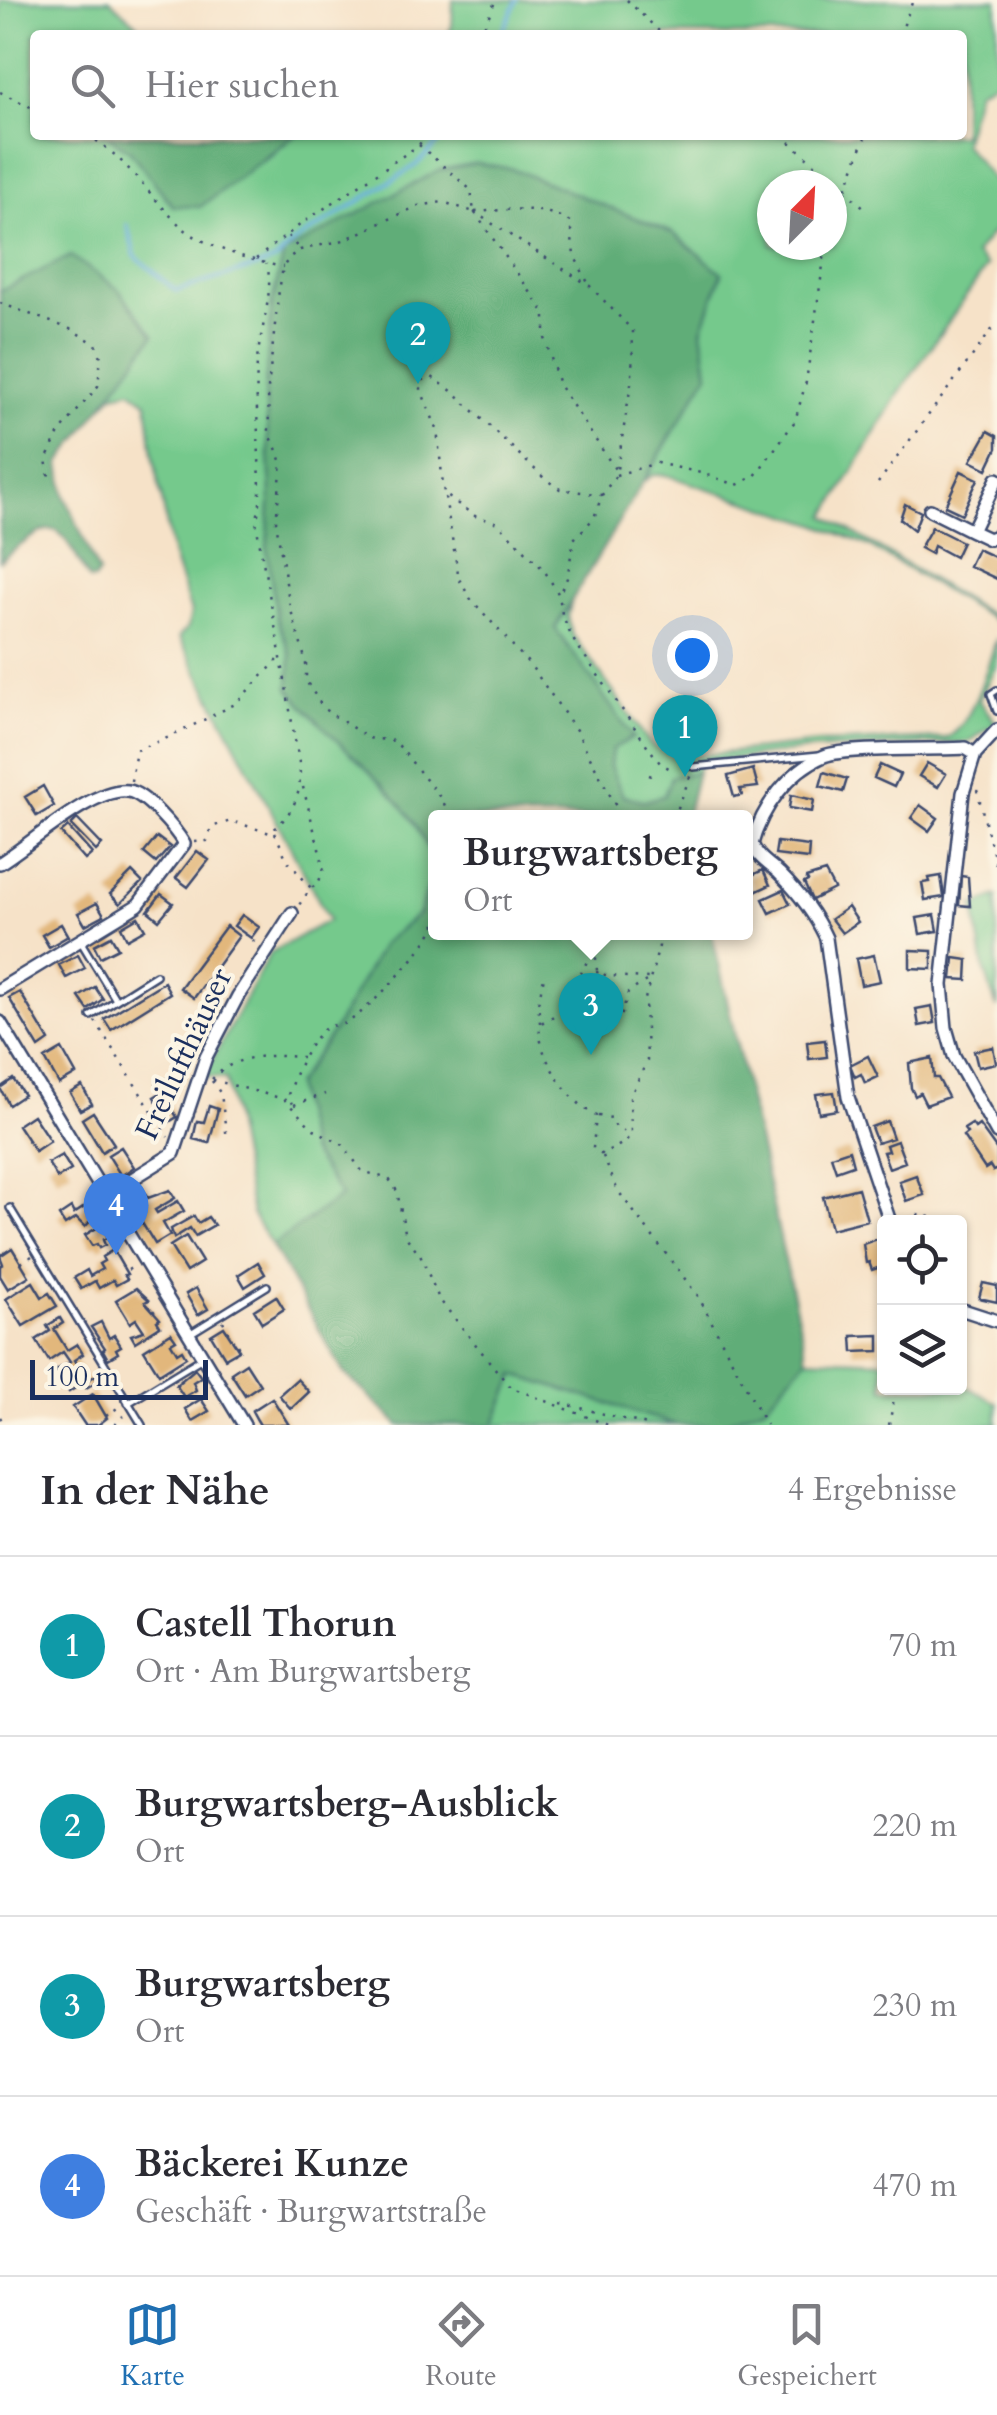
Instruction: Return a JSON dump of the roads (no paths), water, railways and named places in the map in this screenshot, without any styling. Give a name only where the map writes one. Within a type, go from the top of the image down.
[{"type":"street","points":[[972,532],[993,497],[997,479]]},
{"type":"street","points":[[930,510],[989,539],[997,536]]},
{"type":"street","points":[[997,730],[975,754],[959,812],[942,986],[946,1028],[954,1056],[997,1133]]},
{"type":"street","points":[[753,842],[765,813],[796,772],[828,754],[965,748],[975,754]]},
{"type":"street","points":[[0,863],[87,803],[104,795],[130,791],[141,796],[184,844],[138,904],[0,988]]},
{"type":"street","points":[[753,846],[817,919],[826,938],[848,1097],[888,1215]]},
{"type":"street","name":"Freilufthäuser","points":[[105,1196],[162,1162],[175,1148],[206,1057],[257,964],[292,913]]},
{"type":"street","points":[[0,1022],[244,1425]]},
{"type":"street","points":[[967,1308],[997,1321]]},
{"type":"lane","points":[[997,690],[991,694],[997,711]]},
{"type":"lane","points":[[693,768],[828,754]]},
{"type":"lane","points":[[80,940],[116,1000]]},
{"type":"lane","points":[[91,1016],[156,976]]},
{"type":"lane","points":[[10,1208],[142,1425]]},
{"type":"lane","points":[[191,1333],[267,1286]]},
{"type":"lane","points":[[128,1403],[205,1357]]},
{"type":"waterway","points":[[503,30],[517,0]]},
{"type":"waterway","points":[[127,225],[135,256],[176,291],[276,260],[293,243],[415,166],[441,140]]},
{"type":"place","name":"Burgwartsberg-Ausblick","points":[[418,384]]},
{"type":"place","name":"Castell Thorun","points":[[685,777]]},
{"type":"place","name":"Burgwartsberg","points":[[591,1055]]},
{"type":"place","name":"Bäckerei Kunze","points":[[116,1255]]}]
